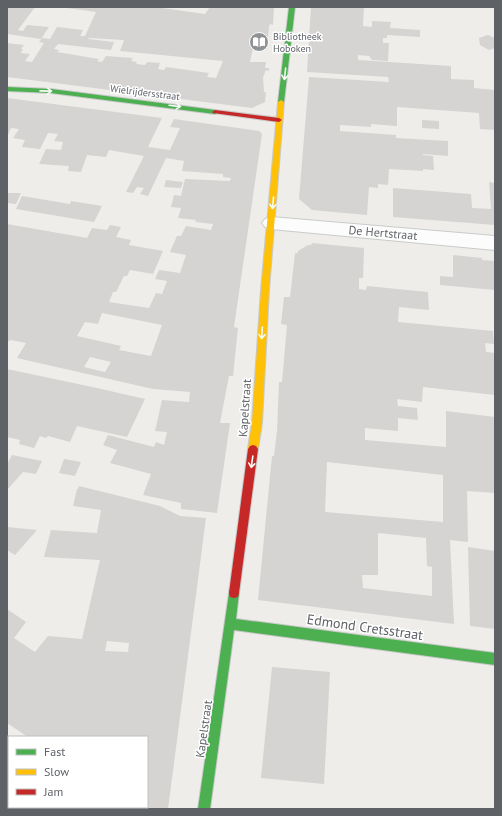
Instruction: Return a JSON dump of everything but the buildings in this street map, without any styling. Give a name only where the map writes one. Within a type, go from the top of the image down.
[{"type":"street","name":"Kapelstraat","points":[[204,809],[231,624],[257,423],[265,290],[279,120],[292,7]]},
{"type":"street","name":"Wielrijdersstraat","points":[[7,90],[51,91],[279,120]]},
{"type":"street","name":"De Hertstraat","points":[[271,223],[495,243]]},
{"type":"street","name":"Edmond Cretsstraat","points":[[231,624],[495,659]]},
{"type":"traffic: fast","points":[[281,102],[292,7]]},
{"type":"traffic: fast","points":[[7,89],[51,91],[215,112]]},
{"type":"traffic: fast","points":[[204,809],[234,593]]},
{"type":"traffic: fast","points":[[231,624],[495,659]]},
{"type":"traffic: slow","points":[[253,449],[257,423],[265,290],[281,102]]},
{"type":"traffic: jam","points":[[215,112],[279,120]]},
{"type":"traffic: jam","points":[[234,593],[253,449]]},
{"type":"place","name":"Bibliotheek Hoboken","points":[[259,42]]}]
